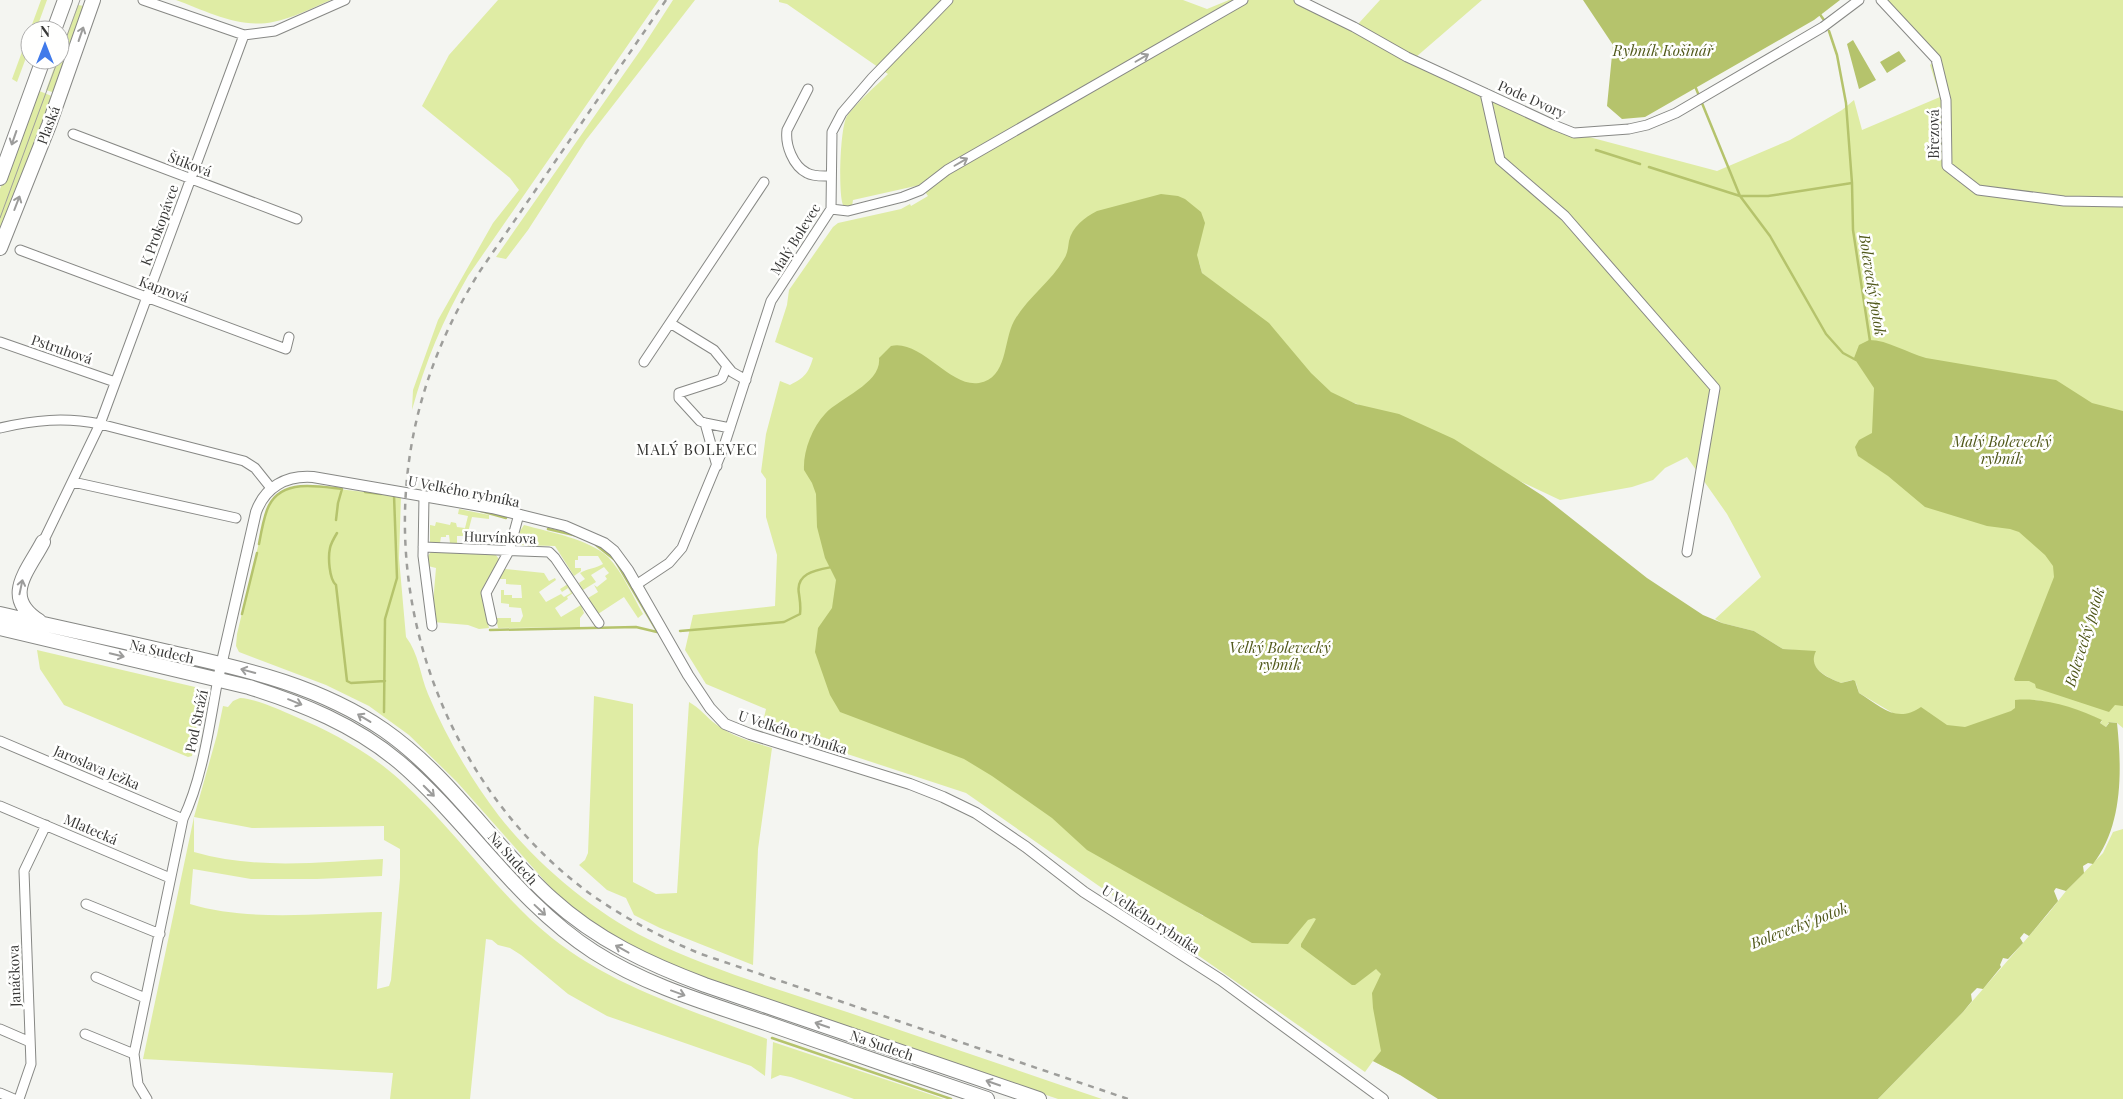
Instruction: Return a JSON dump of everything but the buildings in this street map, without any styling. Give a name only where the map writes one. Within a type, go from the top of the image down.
[{"type":"main road","points":[[58,20],[65,0]]},
{"type":"main road","name":"Plaská","points":[[0,248],[49,124],[93,0]]},
{"type":"main road","name":"Plaská","points":[[0,178],[39,70]]},
{"type":"main road","points":[[43,542],[22,580],[19,591],[20,602],[25,611],[44,624]]},
{"type":"main road","name":"Na Sudech","points":[[0,614],[222,664],[277,679],[343,705],[385,731],[409,750],[450,788],[551,898],[584,925],[619,948],[655,966],[705,985],[1039,1099]]},
{"type":"main road","name":"Na Sudech","points":[[0,628],[218,680],[277,696],[311,708],[349,728],[399,762],[439,801],[535,906],[577,940],[612,963],[649,981],[699,1000],[987,1099]]},
{"type":"street","points":[[143,0],[244,35],[275,31],[345,0]]},
{"type":"street","name":"Malý Bolevec","points":[[636,585],[669,562],[682,548],[717,466],[772,301],[831,209],[832,132],[842,113],[872,78],[948,0]]},
{"type":"street","points":[[831,209],[848,211],[903,197],[921,190],[947,170],[1243,0]]},
{"type":"street","name":"Pode Dvory","points":[[1300,0],[1407,56],[1574,133],[1629,129],[1648,125],[1676,113],[1823,27],[1859,0]]},
{"type":"street","name":"Březová","points":[[1881,0],[1936,59],[1946,100],[1947,166],[1978,190],[2064,201],[2123,202]]},
{"type":"street","name":"K Prokopávce","points":[[100,424],[244,35]]},
{"type":"street","points":[[808,89],[787,130],[786,137],[789,149],[800,168],[807,173],[815,176],[832,176]]},
{"type":"street","points":[[1485,93],[1500,160],[1565,216],[1715,388],[1687,552]]},
{"type":"street","name":"Štiková","points":[[73,134],[297,219]]},
{"type":"street","points":[[644,362],[764,182]]},
{"type":"street","name":"Kaprová","points":[[20,250],[286,349],[289,336]]},
{"type":"street","points":[[670,323],[714,350],[727,366],[738,376],[746,380]]},
{"type":"street","name":"Pstruhová","points":[[0,342],[115,382]]},
{"type":"street","points":[[727,366],[722,378],[679,393],[679,398],[700,421],[730,428]]},
{"type":"street","points":[[0,428],[51,419],[81,420],[100,424],[244,461],[256,468],[271,488]]},
{"type":"street","points":[[705,423],[717,466]]},
{"type":"street","points":[[43,542],[100,424]]},
{"type":"street","name":"U Velkého rybníka","points":[[271,488],[285,480],[306,477],[424,496],[492,508],[565,526],[604,543],[614,551],[628,570],[688,675],[710,708],[725,724],[750,734],[910,784],[976,813],[1026,847],[1084,892],[1221,980],[1383,1099]]},
{"type":"street","points":[[73,482],[236,518]]},
{"type":"street","name":"Pod Stráží","points":[[147,1099],[138,1084],[134,1054],[145,998],[183,820],[191,801],[200,767],[256,512],[260,502],[271,488]]},
{"type":"street","points":[[424,496],[423,547],[432,626]]},
{"type":"street","points":[[492,621],[486,593],[509,551],[518,514]]},
{"type":"street","name":"Hurvínkova","points":[[423,547],[549,552],[599,623]]},
{"type":"street","name":"Jaroslava Ježka","points":[[0,741],[183,820]]},
{"type":"street","name":"Mlatecká","points":[[0,806],[170,878]]},
{"type":"street","name":"Janáčkova","points":[[19,1099],[31,1064],[24,871],[46,825]]},
{"type":"street","points":[[86,904],[160,934]]},
{"type":"street","points":[[96,977],[145,998]]},
{"type":"street","points":[[0,1029],[30,1042]]},
{"type":"street","points":[[85,1034],[134,1054]]},
{"type":"street","points":[[0,1093],[14,1099]]},
{"type":"shaded area","points":[[41,0],[47,0],[40,20],[34,20]]},
{"type":"shaded area","points":[[176,0],[331,0],[288,18],[261,24],[223,18]]},
{"type":"shaded area","points":[[498,0],[659,0],[468,276],[436,342],[412,410],[413,390],[438,320],[493,223],[519,190],[510,178],[422,106],[449,55]]},
{"type":"shaded area","points":[[673,0],[695,0],[586,140],[528,230],[506,259],[496,257],[642,48]]},
{"type":"shaded area","points":[[779,0],[1183,0],[1207,9],[1229,0],[1299,0],[1358,27],[1359,23],[1380,0],[1482,0],[1416,57],[1574,133],[1717,171],[1790,140],[1842,110],[1854,100],[1862,130],[1940,97],[1930,65],[1936,59],[1883,0],[2123,0],[2123,477],[2023,496],[2123,692],[2123,728],[2117,723],[2109,722],[2106,727],[2100,723],[2102,721],[2086,714],[2035,700],[2002,750],[1914,712],[1902,716],[1896,715],[1859,693],[1856,683],[1852,680],[1841,683],[1820,672],[1814,663],[1815,652],[1783,649],[1754,631],[1722,623],[1715,619],[1761,577],[1727,514],[1687,457],[1665,468],[1653,480],[1632,487],[1560,500],[1357,404],[1342,399],[1331,423],[1217,285],[1202,273],[1199,262],[1197,912],[1203,916],[1255,849],[1436,969],[1400,1075],[1373,1061],[1365,1072],[966,793],[762,726],[766,709],[706,684],[685,650],[693,615],[775,606],[777,555],[766,517],[766,479],[761,472],[766,434],[780,381],[790,385],[799,380],[809,368],[813,358],[775,342],[787,305],[789,290],[833,227],[838,223],[901,209],[910,204],[911,206],[928,196],[920,185],[853,200],[852,206],[846,208],[843,205],[841,198],[841,160],[843,133],[847,116],[888,74],[787,4],[779,2]]},
{"type":"shaded area","points":[[78,5],[84,6],[70,48],[70,26]]},
{"type":"shaded area","points":[[20,57],[21,70],[17,82],[12,79]]},
{"type":"shaded area","points":[[53,70],[63,70],[55,93],[46,90]]},
{"type":"shaded area","points":[[37,90],[54,97],[0,234],[0,189]]},
{"type":"shaded area","points":[[302,485],[401,496],[399,558],[406,637],[414,650],[425,687],[435,710],[460,757],[499,816],[531,852],[586,901],[648,939],[696,960],[746,979],[1102,1099],[1058,1099],[727,986],[666,963],[607,933],[558,896],[457,782],[409,735],[369,706],[326,685],[239,652],[236,646],[237,634],[267,509],[282,492]]},
{"type":"shaded area","points":[[459,509],[489,515],[489,519],[472,517],[467,536],[457,536],[457,544],[450,543],[449,535],[441,537],[440,543],[430,543],[430,525],[435,526],[436,522],[450,525],[451,522],[456,523],[457,527],[465,528],[468,516],[458,514]]},
{"type":"shaded area","points":[[524,525],[580,541],[600,551],[608,557],[618,570],[643,614],[638,618],[624,597],[598,614],[588,598],[598,592],[594,585],[597,587],[607,579],[605,576],[609,573],[604,567],[591,575],[596,582],[583,590],[579,583],[585,579],[580,573],[603,564],[598,556],[578,556],[578,560],[575,560],[575,568],[581,568],[581,571],[574,576],[555,546],[516,545]]},
{"type":"shaded area","points":[[431,552],[495,554],[499,559],[481,591],[489,628],[479,629],[468,625],[433,622],[436,568],[428,566],[427,557]]},
{"type":"shaded area","points":[[505,569],[544,573],[549,581],[555,578],[556,580],[539,592],[546,602],[561,594],[564,597],[571,593],[568,588],[562,592],[560,589],[568,584],[573,593],[555,608],[561,617],[581,605],[584,613],[580,618],[580,627],[498,628],[496,618],[511,618],[511,622],[520,622],[523,616],[521,608],[509,607],[509,604],[501,603],[501,590],[504,590],[504,595],[512,595],[512,598],[522,598],[521,585],[506,584],[506,579],[499,579]]},
{"type":"shaded area","points":[[37,650],[195,687],[201,698],[192,756],[188,757],[64,705],[40,669]]},
{"type":"shaded area","points":[[594,696],[633,704],[633,882],[656,894],[677,893],[689,702],[730,733],[772,748],[758,849],[753,965],[660,928],[634,915],[626,898],[607,890],[579,865],[585,860],[588,853]]},
{"type":"shaded area","points":[[240,698],[247,699],[274,707],[336,736],[376,760],[420,799],[493,881],[531,920],[576,956],[628,985],[767,1039],[765,1076],[751,1066],[607,1016],[568,994],[510,948],[486,939],[470,1099],[390,1099],[393,1073],[143,1059],[194,817],[217,735],[223,706],[228,707],[233,701]],"holes":[[[194,817],[252,828],[384,826],[384,840],[400,849],[400,878],[389,986],[377,989],[382,912],[260,915],[213,910],[190,904],[193,869],[251,879],[317,879],[382,876],[383,859],[311,863],[264,863],[217,858],[194,852]]]},
{"type":"shaded area","points":[[2123,829],[2123,1099],[1878,1099],[1963,1012],[2066,891],[2103,853],[2113,832]]},
{"type":"shaded area","points":[[773,1042],[944,1099],[854,1099],[791,1077],[780,1075],[771,1079]]},
{"type":"water","name":"Rybník Košinář","points":[[1583,0],[1840,0],[1814,20],[1645,117],[1622,119],[1607,106],[1613,45]]},
{"type":"water","points":[[1853,40],[1876,80],[1859,89],[1847,44]]},
{"type":"water","points":[[1899,51],[1906,61],[1887,73],[1880,62]]},
{"type":"water","name":"Velký Bolevecký rybník","points":[[1161,194],[1178,196],[1185,199],[1201,212],[1205,223],[1197,255],[1202,273],[1269,323],[1311,373],[1331,392],[1356,404],[1399,414],[1454,439],[1543,496],[1647,578],[1703,615],[1722,623],[1754,631],[1783,649],[1816,651],[1814,663],[1820,672],[1841,683],[1855,681],[1859,693],[1889,712],[1896,714],[1912,712],[1921,707],[1947,725],[1965,727],[2011,711],[2015,708],[2015,700],[2037,700],[2082,711],[2102,720],[2100,723],[2106,727],[2108,722],[2117,723],[2120,760],[2118,797],[2110,833],[2103,849],[2093,864],[2088,863],[2083,866],[2084,873],[2066,891],[2056,888],[2054,891],[2058,901],[2029,936],[2024,933],[2020,938],[2023,943],[2008,959],[2003,958],[2001,967],[1983,989],[1977,988],[1971,994],[1972,1001],[1963,1012],[1878,1099],[1438,1099],[1400,1075],[1373,1061],[1381,1051],[1372,993],[1381,974],[1376,969],[1355,985],[1352,985],[1301,947],[1316,919],[1308,920],[1288,944],[1252,943],[1087,850],[1052,818],[964,759],[840,712],[830,695],[815,652],[818,628],[832,608],[836,580],[825,558],[817,527],[816,494],[804,470],[809,440],[816,426],[825,414],[859,389],[874,375],[878,367],[879,358],[891,346],[902,346],[913,350],[946,372],[968,383],[979,383],[988,380],[1000,366],[1014,321],[1025,305],[1059,267],[1068,250],[1073,231],[1080,223],[1097,211]]},
{"type":"water","name":"Malý Bolevecký rybník","points":[[1869,340],[1890,344],[1926,358],[2056,380],[2092,403],[2123,411],[2123,706],[2115,705],[2109,712],[2036,688],[2035,684],[2029,681],[2015,681],[2014,679],[2054,577],[2053,566],[2045,555],[2019,532],[1987,526],[1925,507],[1888,476],[1858,456],[1855,447],[1859,440],[1872,433],[1874,388],[1854,358],[1859,345]]},
{"type":"waterway","name":"Bolevecký potok","points":[[1819,13],[1826,23]]},
{"type":"waterway","name":"Bolevecký potok","points":[[1829,31],[1837,55],[1846,103],[1852,183],[1853,230],[1870,341]]},
{"type":"waterway","points":[[1695,86],[1740,196],[1770,236],[1826,334],[1843,353],[1856,360]]},
{"type":"waterway","points":[[1596,150],[1640,164]]},
{"type":"waterway","points":[[1649,167],[1740,196],[1768,196],[1852,183]]},
{"type":"waterway","points":[[259,544],[267,510],[280,493],[289,489],[299,486],[342,489],[336,520]]},
{"type":"waterway","points":[[365,492],[381,494]]},
{"type":"waterway","points":[[384,712],[385,619],[397,578],[394,495]]},
{"type":"waterway","points":[[481,511],[506,518]]},
{"type":"waterway","points":[[548,529],[578,536]]},
{"type":"waterway","points":[[337,533],[330,546],[329,562],[330,573],[336,585],[347,681],[351,683],[385,681]]},
{"type":"waterway","points":[[596,545],[615,560],[657,631]]},
{"type":"waterway","points":[[242,614],[257,553]]},
{"type":"waterway","points":[[680,631],[784,622],[800,614],[799,587],[803,577],[813,571],[832,567]]},
{"type":"waterway","points":[[490,630],[636,627],[657,632]]},
{"type":"waterway","points":[[772,1038],[951,1099]]},
{"type":"tram line","points":[[70,28],[80,0]]},
{"type":"tram line","points":[[0,218],[54,70]]},
{"type":"railway","points":[[666,0],[480,271],[452,321],[424,391],[407,477],[405,545],[414,612],[432,677],[458,739],[494,797],[538,848],[589,893],[630,919],[701,954],[1128,1099]]},
{"type":"district","name":"MALÝ BOLEVEC","points":[[697,449]]}]
